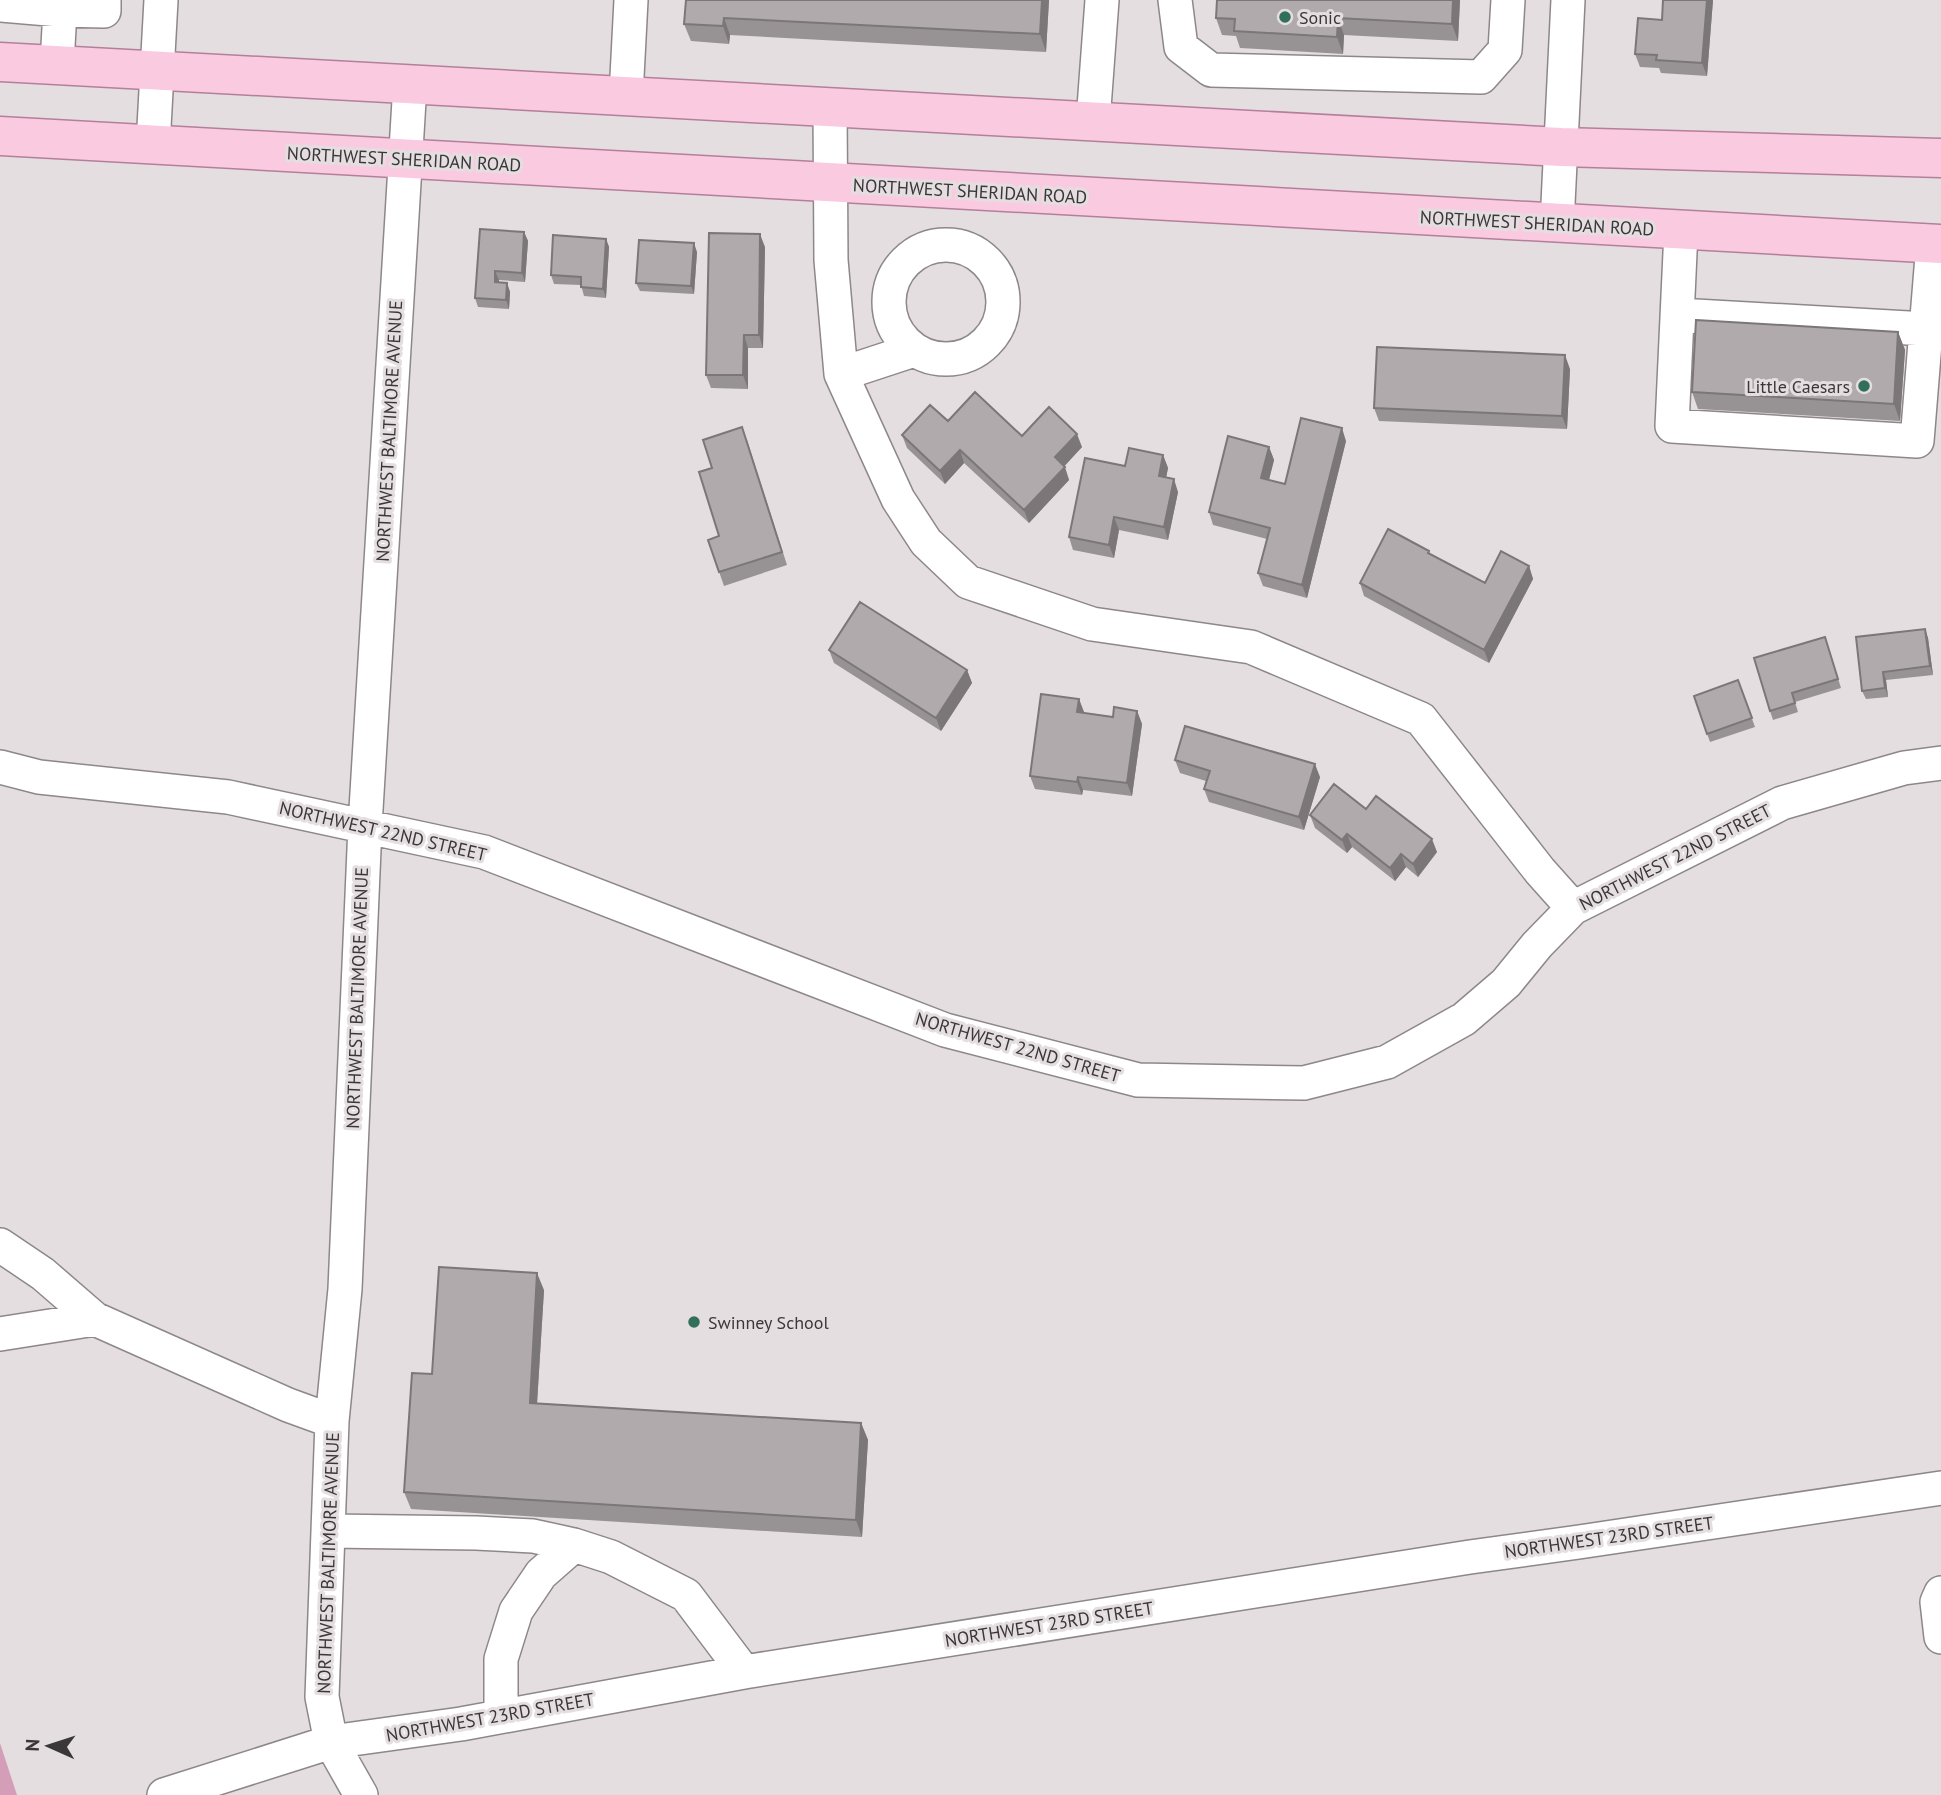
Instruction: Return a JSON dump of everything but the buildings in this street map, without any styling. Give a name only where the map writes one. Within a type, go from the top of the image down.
[{"type":"main road","points":[[0,62],[1561,147],[1941,158]]},
{"type":"main road","name":"NORTHWEST SHERIDAN ROAD","points":[[0,136],[1937,244]]},
{"type":"street","points":[[0,5],[104,11],[104,0]]},
{"type":"street","points":[[153,145],[161,0]]},
{"type":"street","points":[[626,96],[631,0]]},
{"type":"street","points":[[1093,121],[1102,0]]},
{"type":"street","points":[[1175,0],[1181,47],[1211,71],[1481,77],[1505,50],[1508,0]]},
{"type":"street","points":[[1557,224],[1568,0]]},
{"type":"street","points":[[57,64],[60,10]]},
{"type":"street","name":"NORTHWEST BALTIMORE AVENUE","points":[[360,1795],[331,1742],[321,1697],[332,1420],[345,1289],[365,826],[410,84]]},
{"type":"street","points":[[830,107],[831,260],[841,374],[898,499],[926,542],[968,582],[1092,624],[1251,647],[1421,719],[1540,871],[1573,908]]},
{"type":"street","points":[[1681,231],[1672,426],[1917,441],[1926,329],[1937,244]]},
{"type":"street","points":[[1678,315],[1926,329]]},
{"type":"street","points":[[841,374],[914,350]]},
{"type":"street","name":"NORTHWEST 22ND STREET","points":[[0,767],[39,777],[228,797],[484,852],[944,1030],[1138,1080],[1304,1083],[1387,1062],[1464,1019],[1506,984],[1536,945],[1573,908],[1782,803],[1904,768],[1941,763]]},
{"type":"street","points":[[0,1245],[43,1274],[95,1319],[288,1405],[332,1420]]},
{"type":"street","points":[[0,1334],[95,1319]]},
{"type":"street","name":"NORTHWEST 23RD STREET","points":[[164,1795],[331,1742],[501,1716],[744,1672],[1470,1556],[1941,1488]]},
{"type":"street","points":[[329,1531],[533,1536],[611,1557],[685,1595],[744,1672]]},
{"type":"street","points":[[501,1716],[501,1659],[516,1611],[541,1574],[574,1545]]},
{"type":"street","points":[[1941,1592],[1937,1602],[1941,1637]]},
{"type":"shaded area","points":[[0,1743],[17,1795],[0,1795]]},
{"type":"place","name":"Sonic","points":[[1285,17]]},
{"type":"place","name":"Little Caesars","points":[[1864,386]]},
{"type":"place","name":"Swinney School","points":[[694,1322]]}]
